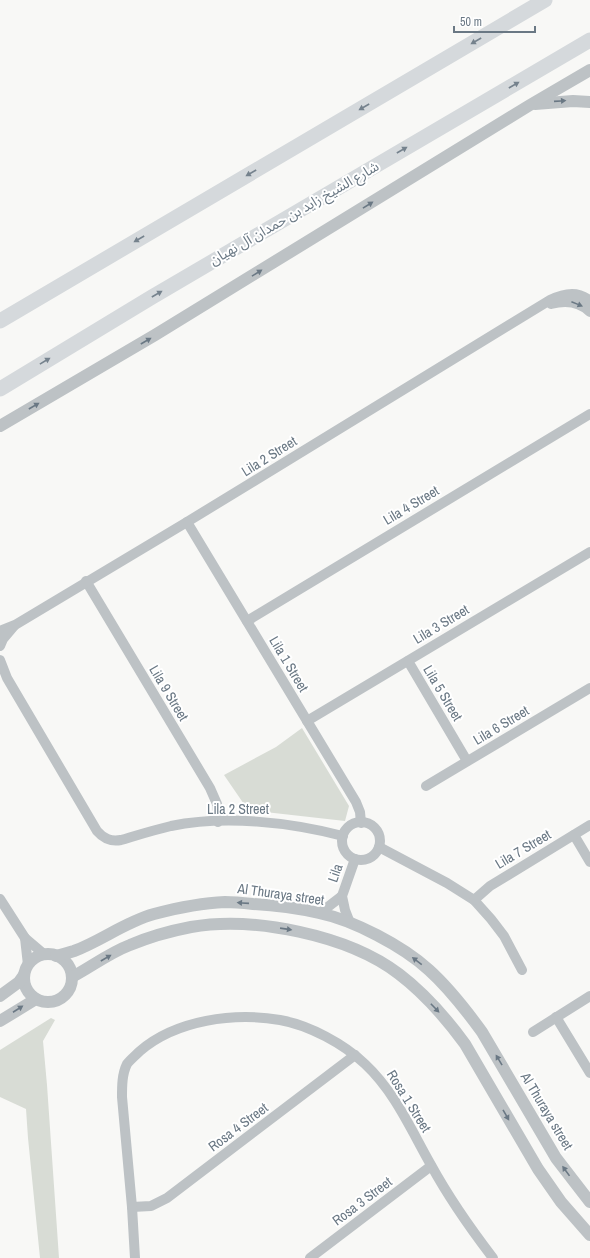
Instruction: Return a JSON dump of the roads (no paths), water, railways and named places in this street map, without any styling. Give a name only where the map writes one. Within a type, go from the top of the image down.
[{"type":"main road","points":[[0,320],[545,0]]},
{"type":"main road","name":"شارع الشيخ زايد بن حمدان آل نهيان","points":[[0,389],[152,297],[590,40]]},
{"type":"street","points":[[0,426],[156,335],[530,105],[590,70]]},
{"type":"street","points":[[530,105],[573,101],[590,102]]},
{"type":"street","name":"Lila 2 Street","points":[[0,631],[15,625],[86,581],[187,522],[557,296],[572,293],[580,295],[590,301]]},
{"type":"street","name":"Lila 2 Street","points":[[536,308],[567,301],[582,305],[590,312]]},
{"type":"street","name":"Lila 4 Street","points":[[247,621],[590,414]]},
{"type":"street","name":"Lila 1 Street","points":[[187,522],[358,807],[361,823]]},
{"type":"street","name":"Lila 3 Street","points":[[307,721],[590,552]]},
{"type":"street","name":"Lila 9 Street","points":[[86,581],[212,792],[217,804],[218,822]]},
{"type":"street","name":"Lila 2 Street","points":[[0,646],[3,639],[15,625]]},
{"type":"street","name":"Lila 2 Street","points":[[0,660],[2,670],[92,821],[97,832],[110,840],[121,840],[173,826],[218,822],[279,823],[315,829],[343,836]]},
{"type":"street","name":"Lila 5 Street","points":[[408,661],[467,761]]},
{"type":"street","name":"Lila 6 Street","points":[[426,786],[590,688]]},
{"type":"street","points":[[361,823],[368,824],[378,833],[379,846],[376,852],[367,859],[355,859],[346,853],[342,842],[343,836],[350,826],[361,823]]},
{"type":"street","name":"Lila 7 Street","points":[[474,900],[490,886],[590,825]]},
{"type":"street","points":[[574,835],[590,862]]},
{"type":"street","points":[[379,846],[447,883],[474,900],[492,919],[504,936],[522,970]]},
{"type":"street","name":"Lila","points":[[350,923],[342,896],[355,859]]},
{"type":"street","name":"Lila","points":[[320,913],[342,896]]},
{"type":"street","points":[[0,899],[25,938],[51,955],[63,959],[68,964],[72,977],[71,986],[67,993],[60,999],[52,1002],[44,1002],[36,999],[27,989],[24,982],[26,970],[25,938]]},
{"type":"street","name":"Al Thuraya street","points":[[51,955],[79,949],[130,922],[153,914],[189,906],[226,902],[264,904],[320,913],[350,923],[384,939],[410,955],[428,969],[460,1003],[482,1032],[556,1158],[590,1202]]},
{"type":"street","points":[[72,977],[129,945],[158,935],[192,927],[219,925],[245,925],[292,930],[321,937],[348,946],[373,958],[398,973],[414,987],[451,1026],[465,1044],[538,1169],[562,1202],[590,1236]]},
{"type":"street","points":[[0,996],[19,982],[33,960],[51,955]]},
{"type":"street","points":[[533,1032],[590,996]]},
{"type":"street","points":[[0,1021],[36,999]]},
{"type":"street","name":"Rosa 1 Street","points":[[135,1258],[122,1086],[127,1064],[146,1046],[180,1028],[205,1021],[256,1017],[282,1020],[320,1033],[355,1055],[376,1074],[393,1097],[431,1166],[458,1210],[493,1258]]},
{"type":"street","points":[[556,1017],[590,1074]]},
{"type":"street","name":"Rosa 4 Street","points":[[132,1207],[151,1206],[167,1198],[355,1055]]},
{"type":"street","name":"Rosa 3 Street","points":[[310,1258],[431,1166]]}]
